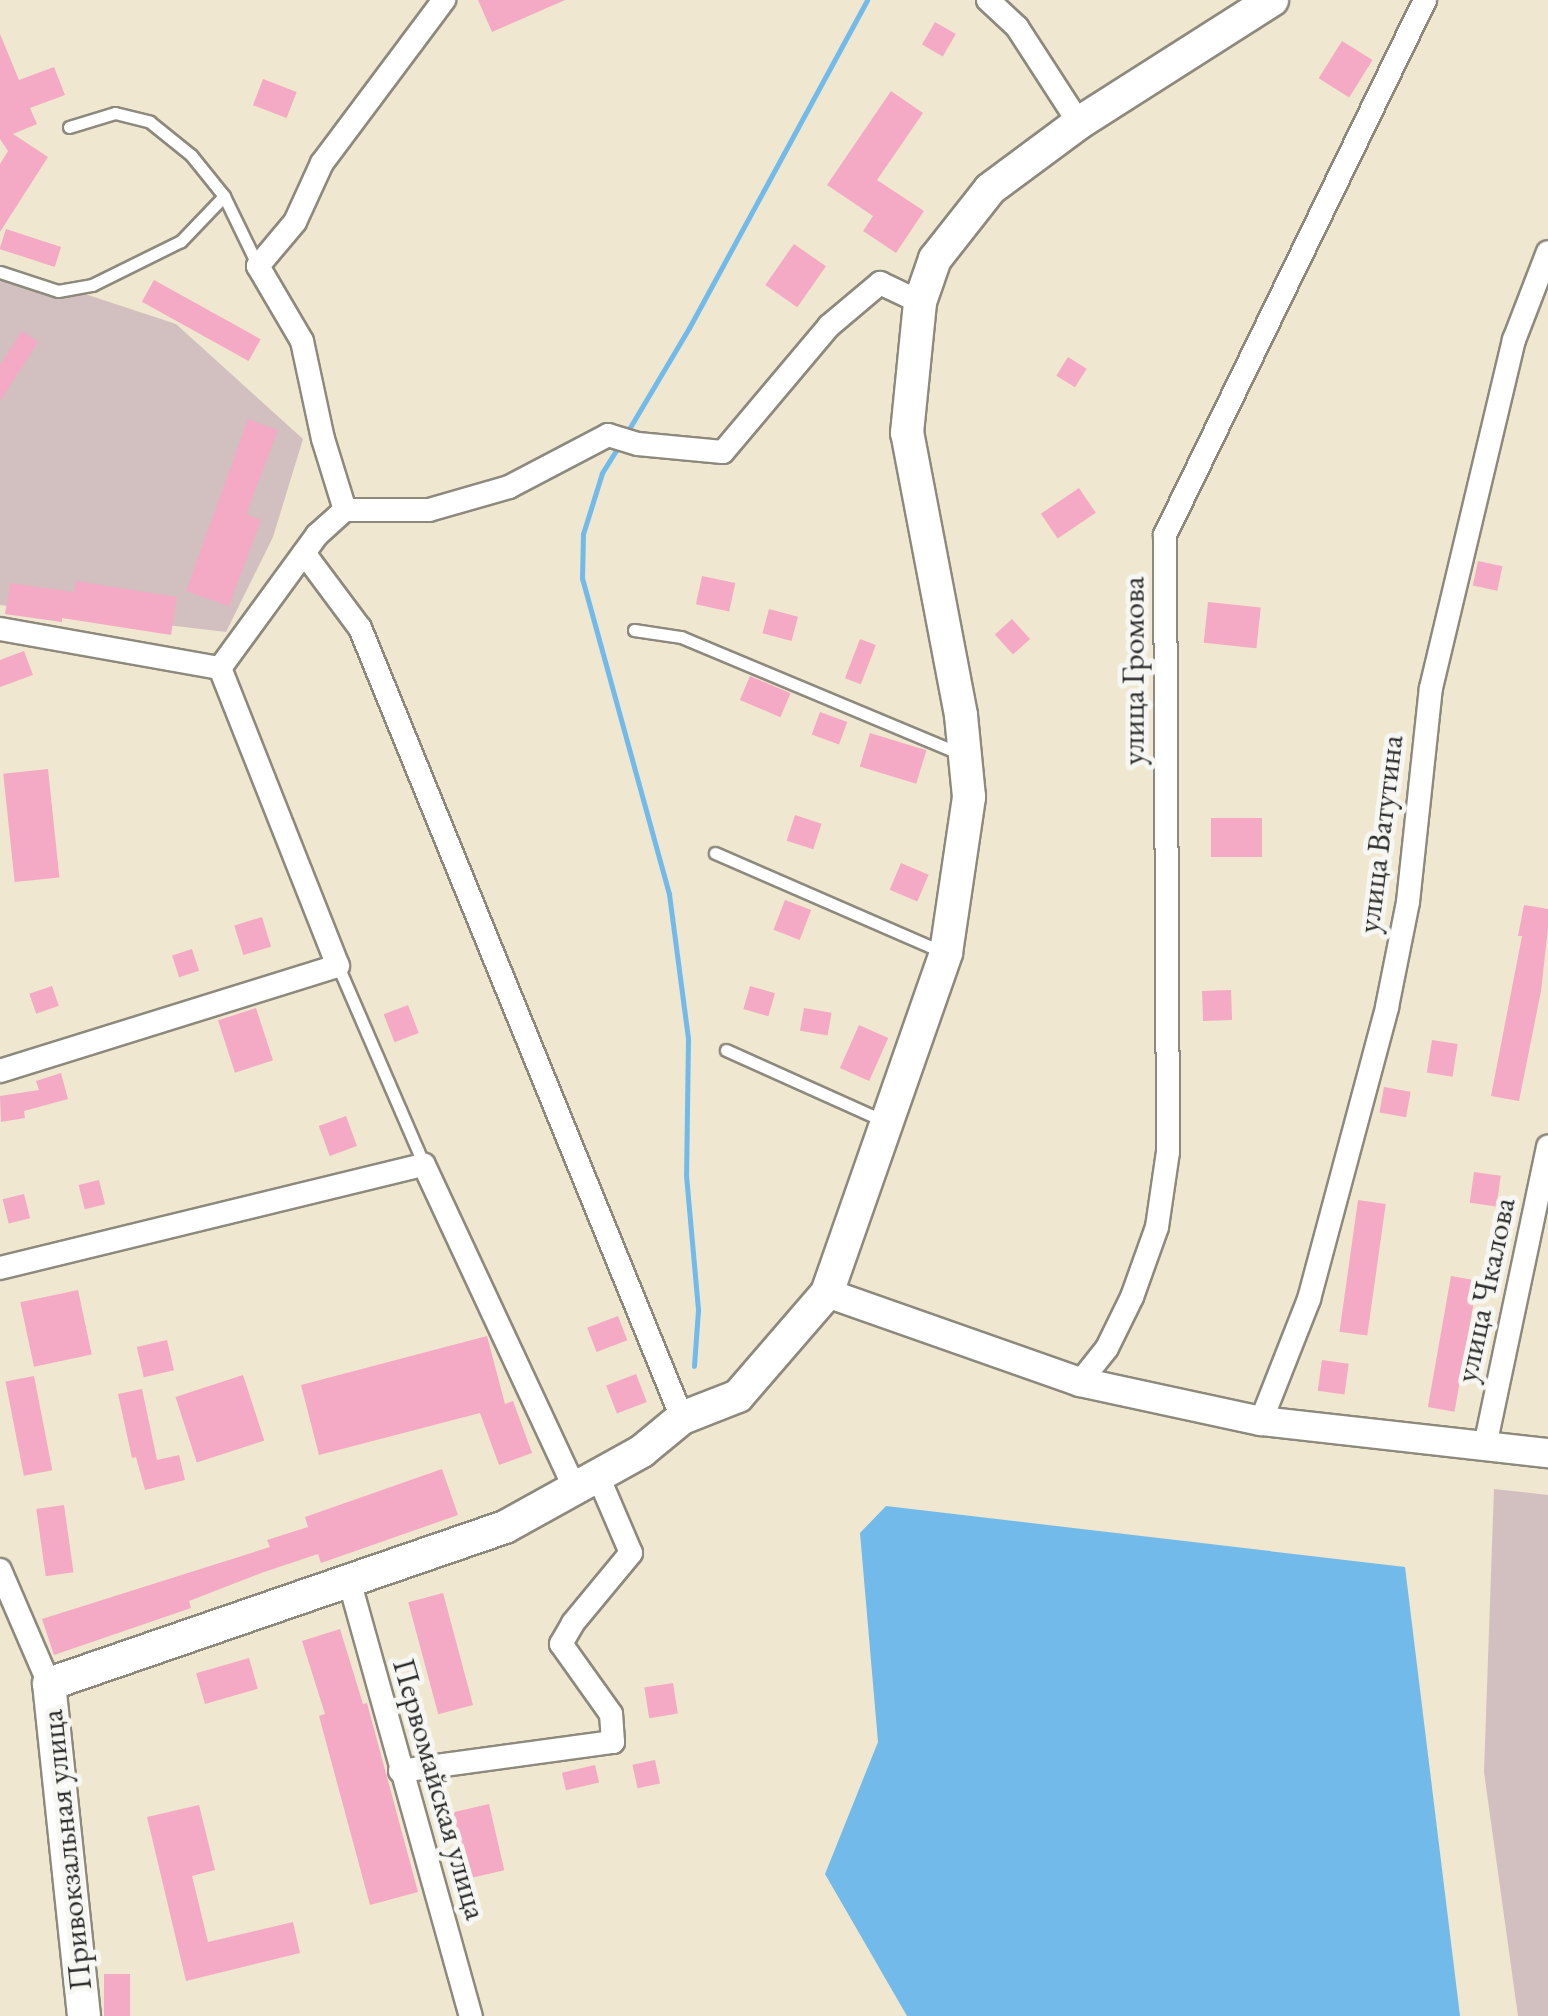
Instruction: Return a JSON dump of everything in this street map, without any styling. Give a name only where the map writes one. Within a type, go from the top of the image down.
[{"type":"main road","points":[[49,1684],[506,1526],[642,1451],[682,1418],[738,1396],[827,1293],[890,1124],[946,953],[969,797],[962,715],[907,433],[920,302],[935,259],[990,189],[1078,123],[1272,0]]},
{"type":"main road","name":"Привокзальная улица","points":[[49,1684],[84,2016]]},
{"type":"street","points":[[346,510],[323,439],[302,340],[258,266],[295,222],[322,163],[444,0]]},
{"type":"street","points":[[988,0],[1016,27],[1078,123]]},
{"type":"street","points":[[1016,27],[1023,0]]},
{"type":"street","name":"улица Громова","points":[[1080,1382],[1107,1348],[1132,1297],[1157,1227],[1168,1152],[1165,535],[1425,0]]},
{"type":"street","name":"улица Ватутина","points":[[1261,1422],[1309,1300],[1387,1007],[1408,902],[1430,688],[1514,340],[1548,252]]},
{"type":"street","points":[[220,668],[304,552],[346,510],[429,510],[509,487],[608,435],[638,444],[722,452],[829,326],[880,283],[920,302]]},
{"type":"street","points":[[304,552],[360,628],[682,1418]]},
{"type":"street","points":[[0,629],[220,668]]},
{"type":"street","points":[[0,1071],[338,966],[220,668]]},
{"type":"street","name":"улица Чкалова","points":[[1485,1446],[1548,1147]]},
{"type":"street","points":[[0,1268],[424,1166],[586,1483],[631,1552],[573,1623],[561,1644],[611,1714],[614,1742],[400,1771]]},
{"type":"street","points":[[827,1293],[1080,1382],[1261,1422],[1548,1453]]},
{"type":"street","points":[[0,1570],[49,1684]]},
{"type":"street","name":"Первомайская улица","points":[[349,1580],[471,2016]]},
{"type":"lane","points":[[69,127],[115,112],[150,122],[191,155],[224,196],[258,266]]},
{"type":"lane","points":[[0,272],[58,291],[92,286],[181,241],[224,196]]},
{"type":"lane","points":[[634,630],[681,637],[965,756]]},
{"type":"lane","points":[[715,853],[946,953]]},
{"type":"lane","points":[[338,966],[424,1166]]},
{"type":"lane","points":[[726,1050],[890,1124]]},
{"type":"shaded area","points":[[0,266],[176,324],[303,439],[273,537],[226,632],[0,605]]},
{"type":"shaded area","points":[[1494,1489],[1548,1495],[1548,2016],[1518,2016],[1484,1772]]},
{"type":"water","points":[[886,1506],[1405,1567],[1460,2016],[907,2016],[825,1874],[878,1742],[860,1533]]},
{"type":"building","points":[[478,0],[565,0],[492,32]]},
{"type":"building","points":[[935,22],[956,34],[943,57],[922,45]]},
{"type":"building","points":[[0,34],[19,80],[54,67],[65,95],[30,108],[37,124],[13,134],[48,157],[0,232],[0,164],[8,151],[0,139]]},
{"type":"building","points":[[1342,41],[1373,60],[1349,97],[1319,78]]},
{"type":"building","points":[[263,79],[297,92],[287,118],[253,105]]},
{"type":"building","points":[[891,91],[923,113],[877,180],[924,211],[896,253],[863,231],[873,216],[827,185]]},
{"type":"building","points":[[6,229],[61,247],[55,267],[0,249]]},
{"type":"building","points":[[794,244],[826,266],[797,307],[765,285]]},
{"type":"building","points":[[154,280],[261,339],[249,361],[142,302]]},
{"type":"building","points":[[22,331],[38,342],[0,401],[0,365]]},
{"type":"building","points":[[1068,357],[1087,369],[1075,387],[1056,376]]},
{"type":"building","points":[[248,419],[278,430],[246,514],[261,520],[229,606],[186,591]]},
{"type":"building","points":[[1079,488],[1096,513],[1058,539],[1041,514]]},
{"type":"building","points":[[1478,561],[1502,566],[1497,591],[1473,585]]},
{"type":"building","points":[[702,576],[735,583],[729,611],[696,604]]},
{"type":"building","points":[[76,581],[177,597],[171,635],[62,618],[62,622],[5,614],[10,583],[74,592]]},
{"type":"building","points":[[1208,602],[1261,608],[1256,648],[1204,643]]},
{"type":"building","points":[[769,609],[798,617],[792,641],[763,633]]},
{"type":"building","points":[[1012,619],[1030,639],[1013,654],[995,634]]},
{"type":"building","points":[[860,639],[876,645],[861,684],[845,678]]},
{"type":"building","points":[[24,651],[33,675],[0,687],[0,660]]},
{"type":"building","points":[[750,676],[791,693],[780,717],[740,700]]},
{"type":"building","points":[[820,712],[847,722],[839,744],[812,735]]},
{"type":"building","points":[[870,733],[926,750],[916,784],[860,766]]},
{"type":"building","points":[[48,769],[59,877],[15,882],[3,774]]},
{"type":"building","points":[[795,815],[822,824],[813,849],[787,841]]},
{"type":"building","points":[[1211,818],[1262,818],[1262,857],[1211,857]]},
{"type":"building","points":[[901,863],[929,875],[917,901],[890,890]]},
{"type":"building","points":[[785,900],[811,910],[800,940],[774,930]]},
{"type":"building","points":[[1524,905],[1548,909],[1548,928],[1541,991],[1519,1101],[1491,1096],[1522,936],[1518,936]]},
{"type":"building","points":[[262,917],[271,947],[243,955],[234,925]]},
{"type":"building","points":[[192,949],[199,971],[179,977],[172,955]]},
{"type":"building","points":[[52,986],[59,1006],[36,1014],[29,994]]},
{"type":"building","points":[[750,986],[775,993],[768,1016],[743,1009]]},
{"type":"building","points":[[1231,990],[1232,1020],[1203,1021],[1202,991]]},
{"type":"building","points":[[408,1005],[419,1033],[394,1042],[384,1014]]},
{"type":"building","points":[[256,1008],[273,1060],[235,1073],[218,1020]]},
{"type":"building","points":[[804,1008],[832,1013],[828,1036],[800,1031]]},
{"type":"building","points":[[859,1025],[888,1038],[869,1081],[840,1068]]},
{"type":"building","points":[[1432,1040],[1458,1044],[1453,1077],[1427,1073]]},
{"type":"building","points":[[61,1073],[68,1099],[24,1111],[25,1118],[1,1122],[0,1096],[39,1090],[36,1081]]},
{"type":"building","points":[[1384,1087],[1411,1092],[1406,1117],[1379,1113]]},
{"type":"building","points":[[346,1116],[357,1146],[330,1156],[319,1126]]},
{"type":"building","points":[[1474,1172],[1501,1176],[1496,1206],[1470,1203]]},
{"type":"building","points":[[99,1180],[105,1204],[85,1209],[79,1185]]},
{"type":"building","points":[[24,1194],[30,1218],[9,1224],[3,1199]]},
{"type":"building","points":[[1358,1200],[1386,1204],[1367,1336],[1339,1332]]},
{"type":"building","points":[[1451,1276],[1478,1281],[1454,1412],[1428,1407]]},
{"type":"building","points":[[78,1290],[92,1355],[34,1367],[20,1302]]},
{"type":"building","points":[[618,1316],[627,1340],[597,1352],[587,1328]]},
{"type":"building","points":[[487,1336],[505,1404],[513,1401],[532,1453],[499,1465],[480,1413],[319,1455],[301,1385]]},
{"type":"building","points":[[167,1340],[174,1370],[144,1377],[137,1347]]},
{"type":"building","points":[[1322,1360],[1349,1364],[1344,1394],[1318,1391]]},
{"type":"building","points":[[636,1374],[647,1402],[617,1413],[606,1385]]},
{"type":"building","points":[[243,1375],[264,1441],[197,1463],[175,1397]]},
{"type":"building","points":[[34,1376],[52,1470],[24,1476],[6,1382]]},
{"type":"building","points":[[142,1389],[157,1460],[179,1455],[185,1480],[145,1490],[136,1457],[132,1458],[118,1394]]},
{"type":"building","points":[[442,1469],[458,1515],[321,1563],[318,1554],[264,1572],[189,1601],[191,1608],[54,1655],[42,1619],[270,1547],[267,1540],[308,1527],[305,1517]]},
{"type":"building","points":[[64,1505],[73,1572],[46,1576],[36,1509]]},
{"type":"building","points":[[443,1593],[473,1705],[438,1714],[408,1602]]},
{"type":"building","points":[[340,1629],[363,1704],[367,1703],[418,1892],[370,1905],[319,1716],[325,1714],[302,1641]]},
{"type":"building","points":[[249,1658],[258,1689],[205,1704],[196,1673]]},
{"type":"building","points":[[673,1683],[678,1714],[649,1718],[644,1688]]},
{"type":"building","points":[[655,1760],[660,1783],[637,1788],[633,1765]]},
{"type":"building","points":[[595,1765],[599,1783],[566,1790],[562,1773]]},
{"type":"building","points":[[489,1804],[504,1870],[464,1879],[449,1813]]},
{"type":"building","points":[[199,1805],[215,1870],[192,1876],[208,1942],[293,1922],[300,1953],[186,1981],[147,1817]]},
{"type":"building","points":[[104,1974],[130,1974],[130,2016],[104,2016]]},
{"type":"waterway","points":[[626,434],[689,328],[867,0]]},
{"type":"waterway","points":[[620,444],[602,473],[583,534],[582,578],[669,894],[688,1038],[686,1175],[698,1310],[694,1366]]}]
